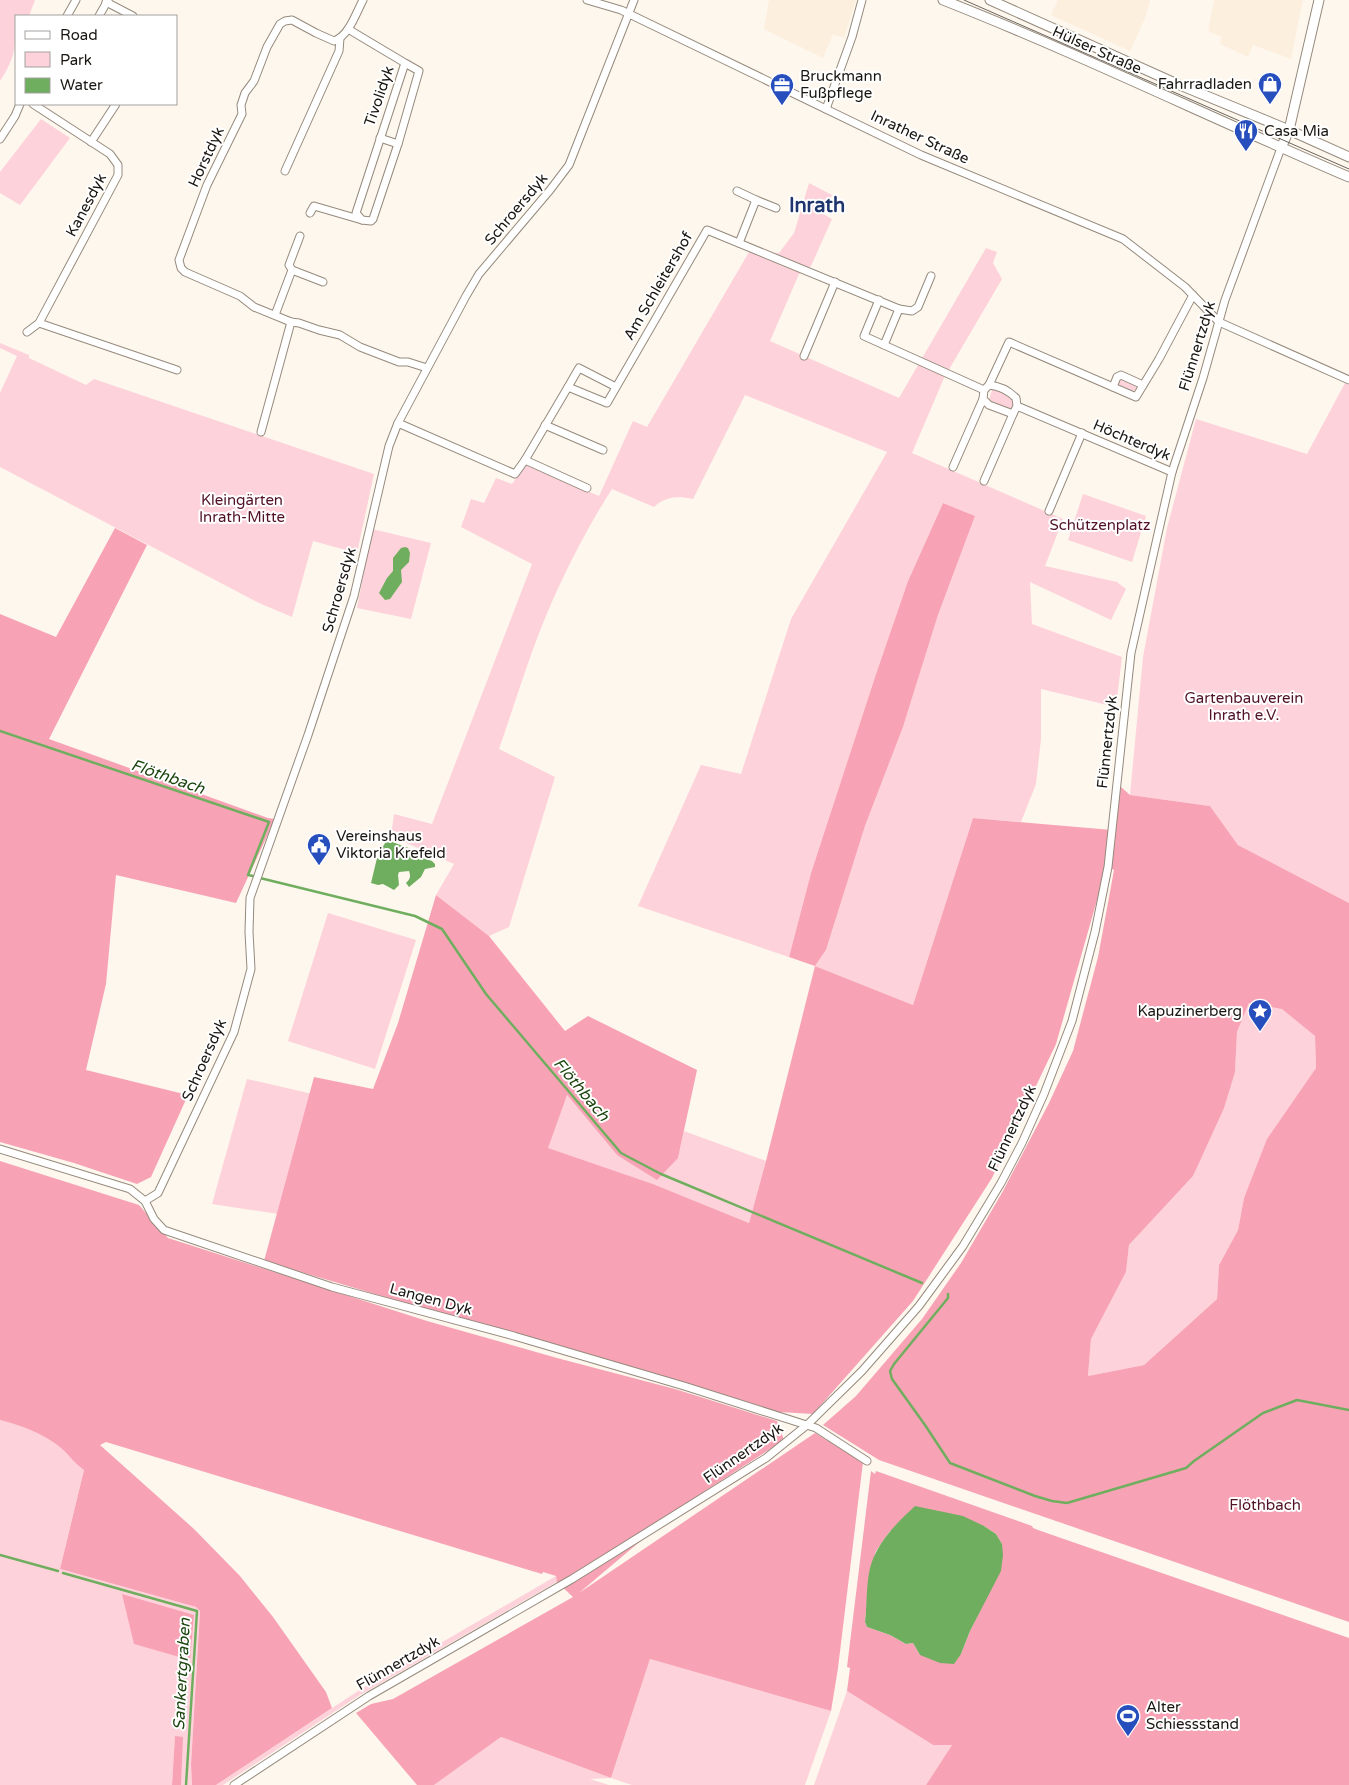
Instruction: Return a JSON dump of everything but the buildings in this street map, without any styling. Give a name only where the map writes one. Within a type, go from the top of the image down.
[{"type":"street","points":[[68,15],[76,0]]},
{"type":"street","points":[[285,171],[338,51],[340,38],[348,29],[363,0]]},
{"type":"street","name":"Inrather Straße","points":[[586,0],[621,10],[921,155],[1123,239],[1192,295],[1219,322],[1349,380]]},
{"type":"street","points":[[629,14],[634,0]]},
{"type":"street","points":[[826,108],[852,37],[862,0]]},
{"type":"street","name":"Hülser Straße","points":[[943,0],[1349,177]]},
{"type":"street","name":"Hülser Straße","points":[[990,0],[1198,93],[1349,157]]},
{"type":"street","name":"Flünnertzdyk","points":[[234,1785],[369,1696],[572,1579],[766,1458],[807,1425],[862,1371],[936,1285],[963,1246],[1001,1183],[1022,1143],[1063,1046],[1079,997],[1108,868],[1131,653],[1172,472],[1248,237],[1289,130],[1319,0]]},
{"type":"street","points":[[100,15],[107,1],[131,15]]},
{"type":"street","name":"Schroersdyk","points":[[145,1200],[158,1193],[234,1032],[251,969],[250,898],[308,735],[354,596],[389,446],[398,423],[479,274],[569,165],[629,14]]},
{"type":"street","name":"Horstdyk","points":[[340,38],[334,41],[316,34],[292,20],[280,24],[254,81],[245,93],[242,114],[207,185],[181,252],[179,260],[181,268],[240,296],[254,308],[291,322],[299,322],[319,330],[340,335],[360,347],[400,362],[408,362],[427,368]]},
{"type":"street","name":"Tivolidyk","points":[[348,29],[419,71],[398,144],[373,219],[371,221],[362,220],[356,213],[405,63]]},
{"type":"street","points":[[0,139],[15,116],[20,105]]},
{"type":"street","name":"Kanesdyk","points":[[27,332],[40,323],[118,175],[118,165],[110,154],[36,105]]},
{"type":"street","points":[[92,142],[115,105]]},
{"type":"street","name":"Tivolidyk","points":[[380,138],[398,144]]},
{"type":"street","points":[[737,191],[776,208]]},
{"type":"street","points":[[739,242],[756,200]]},
{"type":"street","points":[[310,213],[314,206],[362,220]]},
{"type":"street","name":"Am Schleitershof","points":[[568,387],[607,403],[707,230],[899,308]]},
{"type":"street","points":[[300,236],[289,266],[292,270],[323,282]]},
{"type":"street","points":[[275,315],[292,270]]},
{"type":"street","points":[[884,344],[899,308],[912,311],[918,307],[931,276]]},
{"type":"street","points":[[804,356],[835,282]]},
{"type":"street","points":[[953,467],[986,388],[1009,342],[1136,397],[1159,360],[1192,295]]},
{"type":"street","points":[[879,300],[864,336],[986,388]]},
{"type":"street","points":[[261,432],[291,322]]},
{"type":"street","points":[[40,323],[177,370]]},
{"type":"street","points":[[398,423],[514,474],[525,460],[579,368],[616,386]]},
{"type":"street","points":[[1113,387],[1117,377],[1121,375],[1143,385]]},
{"type":"street","name":"Höchterdyk","points":[[986,388],[998,386],[1010,391],[1016,398],[1017,406],[1172,472]]},
{"type":"street","points":[[983,399],[988,405],[1012,414]]},
{"type":"street","points":[[984,480],[1017,406]]},
{"type":"street","points":[[545,425],[603,450]]},
{"type":"street","name":"Höchterdyk","points":[[1049,511],[1082,433]]},
{"type":"street","points":[[525,460],[587,488]]},
{"type":"street","points":[[0,1149],[130,1189],[145,1200]]},
{"type":"street","name":"Langen Dyk","points":[[145,1200],[154,1219],[164,1230],[332,1287],[523,1338],[807,1425],[816,1428],[867,1461]]},
{"type":"shaded area","points":[[769,0],[856,0],[844,38],[833,34],[823,58],[764,29]]},
{"type":"shaded area","points":[[1058,0],[1150,0],[1146,16],[1130,51],[1051,15]]},
{"type":"shaded area","points":[[1214,0],[1303,0],[1291,59],[1253,45],[1248,57],[1220,44],[1222,37],[1208,31]]},
{"type":"green space","points":[[0,0],[35,0],[29,15],[15,15],[14,50],[9,65],[0,81]]},
{"type":"green space","points":[[41,119],[70,138],[20,205],[0,193],[0,172]]},
{"type":"green space","points":[[809,183],[832,195],[823,214],[832,219],[811,266],[799,274],[770,341],[899,398],[986,248],[997,252],[993,263],[1002,279],[944,378],[912,453],[1063,519],[1045,566],[1117,582],[1126,589],[1111,620],[1030,582],[1032,624],[1122,657],[1116,707],[1041,689],[1041,739],[1036,784],[1021,822],[973,818],[913,1005],[815,966],[826,950],[865,826],[903,727],[938,615],[975,516],[943,503],[908,581],[876,674],[811,873],[789,957],[638,906],[701,765],[741,774],[791,619],[887,452],[745,395],[693,499],[683,497],[667,499],[654,507],[612,489],[586,534],[555,595],[535,645],[499,749],[555,777],[509,927],[489,936],[436,895],[454,864],[391,836],[394,814],[432,824],[532,564],[461,527],[471,499],[484,503],[496,478],[512,484],[525,464],[599,496],[633,421],[647,427],[749,252],[779,253],[794,233]]},
{"type":"green space","name":"Kleingärten Inrath-Mitte","points":[[0,343],[29,355],[29,358],[86,385],[94,379],[374,474],[357,553],[313,541],[292,617],[259,603],[0,467],[0,393],[17,356],[0,348]]},
{"type":"green space","points":[[1120,379],[1135,384],[1136,389],[1131,392],[1119,386]]},
{"type":"green space","name":"Gartenbauverein Inrath e.V.","points":[[1345,383],[1349,385],[1349,903],[1238,845],[1210,806],[1130,795],[1143,657],[1167,528],[1196,419],[1307,454]]},
{"type":"green space","points":[[994,388],[1015,397],[1012,408],[1000,407],[989,400]]},
{"type":"green space","name":"Schützenplatz","points":[[1083,494],[1146,516],[1132,562],[1068,540]]},
{"type":"green space","points":[[943,503],[975,516],[938,615],[903,727],[865,826],[826,950],[815,966],[789,957],[811,873],[908,581]]},
{"type":"green space","points":[[115,528],[147,545],[49,739],[275,819],[236,903],[116,875],[106,984],[86,1070],[188,1095],[151,1177],[137,1184],[74,1163],[0,1142],[0,614],[56,637]]},
{"type":"green space","points":[[372,529],[431,543],[411,619],[357,608]]},
{"type":"green space","points":[[1121,787],[1130,795],[1210,806],[1238,845],[1349,903],[1349,1622],[879,1460],[823,1425],[856,1396],[922,1319],[961,1263],[1003,1191],[1049,1103],[1073,1051],[1098,957],[1114,870],[1108,867]],"holes":[[[1249,1003],[1282,1009],[1315,1036],[1316,1068],[1267,1139],[1244,1198],[1238,1230],[1219,1265],[1217,1299],[1144,1365],[1088,1376],[1091,1339],[1126,1272],[1129,1245],[1193,1176],[1224,1108],[1235,1072],[1237,1032]]]},
{"type":"green space","points":[[973,818],[1112,830],[1107,865],[1056,1044],[992,1178],[913,1301],[813,1414],[779,1412],[684,1386],[264,1261],[314,1077],[373,1089],[398,1023],[436,895],[489,936],[565,1031],[588,1016],[697,1070],[678,1158],[657,1180],[617,1155],[567,1095],[548,1148],[653,1184],[749,1223],[815,966],[913,1005]]},
{"type":"green space","points":[[328,913],[416,940],[375,1069],[288,1041]]},
{"type":"green space","points":[[1249,1003],[1282,1008],[1315,1036],[1316,1068],[1297,1097],[1244,1198],[1238,1230],[1219,1265],[1217,1299],[1144,1365],[1088,1376],[1091,1339],[1126,1272],[1129,1245],[1193,1176],[1235,1072],[1237,1032]]},
{"type":"green space","points":[[247,1079],[317,1095],[285,1215],[212,1204]]},
{"type":"green space","points":[[566,1094],[617,1155],[678,1158],[684,1131],[766,1161],[749,1223],[653,1184],[547,1148]]},
{"type":"green space","points":[[0,1161],[139,1205],[168,1238],[427,1321],[675,1389],[777,1421],[784,1440],[682,1506],[579,1593],[815,1433],[863,1462],[831,1711],[650,1659],[611,1778],[501,1737],[434,1785],[417,1785],[356,1713],[371,1704],[393,1699],[573,1597],[557,1582],[556,1576],[543,1572],[542,1574],[106,1442],[100,1445],[194,1529],[240,1576],[273,1617],[326,1692],[332,1708],[216,1785],[192,1785],[191,1764],[200,1611],[196,1607],[60,1569],[84,1470],[61,1448],[47,1438],[0,1420]]},
{"type":"green space","points":[[0,1420],[47,1438],[61,1448],[84,1470],[60,1569],[196,1607],[200,1611],[191,1764],[192,1785],[181,1785],[181,1763],[175,1736],[172,1785],[0,1785]]},
{"type":"green space","points":[[871,1471],[875,1474],[876,1471],[1032,1526],[1038,1530],[1349,1638],[1349,1785],[926,1785],[952,1745],[933,1745],[847,1691],[850,1668],[847,1667]],"holes":[[[984,1526],[996,1534],[1002,1544],[984,1603],[961,1654],[920,1655],[913,1643],[906,1644],[890,1635],[867,1627],[865,1622],[870,1570],[876,1551],[890,1531]]]},
{"type":"green space","points":[[556,1576],[557,1582],[360,1695],[223,1785],[216,1785],[358,1691]]},
{"type":"green space","points":[[122,1594],[194,1615],[190,1660],[134,1644]]},
{"type":"green space","points":[[650,1659],[831,1711],[805,1785],[632,1785],[611,1778]]},
{"type":"green space","points":[[847,1691],[933,1745],[952,1745],[926,1785],[814,1785]]},
{"type":"green space","points":[[175,1736],[183,1737],[181,1785],[172,1785]]},
{"type":"green space","points":[[501,1737],[611,1778],[590,1779],[609,1785],[434,1785]]},
{"type":"water","points":[[401,548],[408,548],[410,553],[409,562],[401,570],[402,582],[390,599],[385,600],[379,593],[393,571],[393,558]]},
{"type":"water","points":[[387,840],[411,849],[423,858],[432,861],[435,867],[425,869],[421,877],[409,887],[406,883],[410,878],[409,871],[399,872],[399,885],[394,890],[383,884],[371,883],[377,858],[383,857],[382,848]]},
{"type":"water","points":[[915,1506],[963,1516],[996,1534],[1002,1544],[1001,1571],[970,1631],[961,1654],[954,1664],[940,1663],[920,1655],[913,1643],[906,1644],[890,1635],[867,1627],[865,1622],[868,1581],[873,1559],[888,1534]]},
{"type":"waterway","name":"Flöthbach","points":[[0,731],[269,822],[248,875],[253,876]]},
{"type":"waterway","name":"Flöthbach","points":[[260,878],[415,916],[442,929],[486,994],[621,1153],[661,1174],[922,1283]]},
{"type":"waterway","name":"Flöthbach","points":[[948,1294],[948,1298],[894,1364],[890,1371],[892,1379],[950,1463],[1052,1501],[1067,1503],[1186,1468],[1263,1413],[1297,1400],[1349,1410]]},
{"type":"waterway","name":"Sankertgraben","points":[[0,1555],[58,1571]]},
{"type":"waterway","name":"Sankertgraben","points":[[63,1573],[197,1611],[186,1785]]},
{"type":"tram line","points":[[964,0],[1349,169]]},
{"type":"place","name":"Fahrradladen","points":[[1270,105]]},
{"type":"place","name":"Bruckmann Fußpflege","points":[[782,106]]},
{"type":"place","name":"Casa Mia","points":[[1246,152]]},
{"type":"place","name":"Vereinshaus Viktoria Krefeld","points":[[319,866]]},
{"type":"place","name":"Kapuzinerberg","points":[[1260,1032]]},
{"type":"place","name":"Alter Schiessstand","points":[[1128,1737]]},
{"type":"district","name":"Inrath","points":[[817,205]]}]
